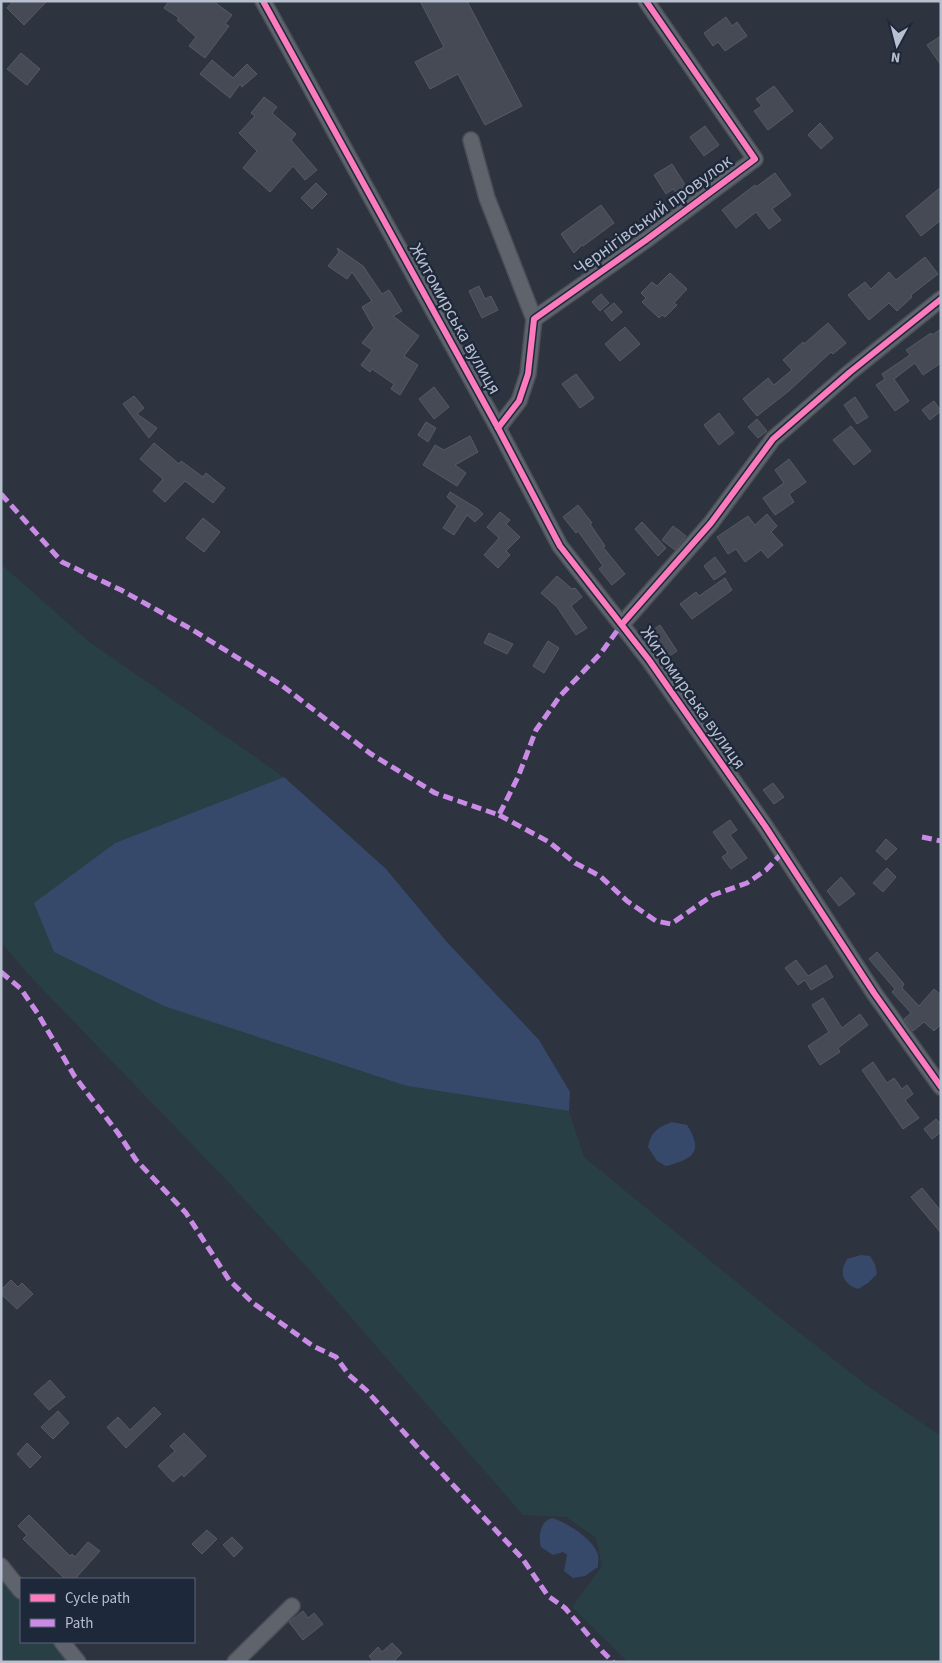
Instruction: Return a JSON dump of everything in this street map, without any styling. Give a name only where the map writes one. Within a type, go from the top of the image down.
[{"type":"street","name":"Житомирська вулиця","points":[[263,1],[498,428],[560,546],[649,660],[765,826],[874,993],[941,1086]]},
{"type":"street","name":"Чернігівський провулок","points":[[534,319],[646,240],[755,159],[646,1]]},
{"type":"street","points":[[471,140],[487,198],[534,319],[528,374],[519,401],[498,428]]},
{"type":"street","points":[[622,624],[711,523],[773,439],[850,372],[941,299]]},
{"type":"street","points":[[1,1566],[20,1590]]},
{"type":"street","points":[[235,1662],[292,1606]]},
{"type":"street","points":[[63,1643],[77,1661]]},
{"type":"shaded area","points":[[1,564],[88,641],[284,777],[115,843],[35,903],[407,1086],[569,1111],[584,1157],[773,1312],[869,1387],[941,1436],[941,1662],[628,1662],[572,1607],[602,1566],[596,1538],[566,1517],[523,1515],[315,1276],[230,1184],[27,973],[1,942]]},
{"type":"shaded area","points":[[1,1575],[20,1599],[20,1643],[55,1643],[71,1662],[1,1662]]},
{"type":"water","points":[[284,777],[386,869],[446,941],[539,1040],[570,1092],[569,1111],[407,1086],[164,1006],[54,952],[34,903],[115,843]]},
{"type":"water","points":[[672,1122],[687,1125],[695,1142],[695,1148],[689,1157],[666,1166],[657,1161],[648,1147],[651,1137],[656,1131]]},
{"type":"water","points":[[861,1255],[870,1256],[875,1264],[877,1274],[858,1289],[845,1281],[843,1268],[847,1259]]},
{"type":"water","points":[[552,1518],[572,1527],[591,1543],[598,1555],[598,1567],[585,1576],[573,1578],[564,1571],[567,1555],[563,1552],[553,1555],[541,1547],[542,1526]]},
{"type":"building","points":[[13,1],[47,1],[24,25],[7,8]]},
{"type":"building","points":[[169,1],[213,1],[232,15],[225,24],[229,26],[205,58],[189,46],[196,37],[177,20],[179,18],[164,8]]},
{"type":"building","points":[[420,1],[467,1],[522,106],[485,125],[458,74],[430,89],[415,62],[444,47]]},
{"type":"building","points":[[726,17],[732,26],[737,22],[747,36],[725,51],[718,42],[713,46],[704,33]]},
{"type":"building","points":[[941,36],[941,65],[927,45]]},
{"type":"building","points":[[21,53],[40,69],[27,85],[7,69]]},
{"type":"building","points":[[212,60],[233,78],[247,64],[257,74],[242,87],[240,84],[230,98],[200,74]]},
{"type":"building","points":[[774,86],[793,111],[768,130],[754,111],[762,106],[756,99]]},
{"type":"building","points":[[264,97],[277,107],[272,113],[296,134],[291,140],[317,170],[305,180],[293,166],[270,192],[243,168],[257,151],[239,133],[255,116],[251,113]]},
{"type":"building","points":[[820,123],[833,138],[821,149],[808,135]]},
{"type":"building","points":[[705,126],[719,145],[704,156],[690,137]]},
{"type":"building","points":[[672,164],[687,188],[689,186],[694,193],[682,201],[673,189],[666,194],[654,175]]},
{"type":"building","points":[[775,173],[791,195],[772,209],[781,220],[769,229],[756,212],[736,228],[722,210],[755,185],[756,187]]},
{"type":"building","points":[[316,183],[327,194],[312,209],[301,198]]},
{"type":"building","points":[[941,187],[941,220],[921,236],[906,216]]},
{"type":"building","points":[[601,205],[614,223],[582,245],[574,253],[561,234]]},
{"type":"building","points":[[337,248],[363,266],[382,294],[389,290],[402,311],[393,316],[419,336],[404,356],[418,365],[400,395],[391,389],[394,384],[372,369],[370,372],[361,365],[372,350],[362,343],[374,328],[362,307],[372,301],[352,272],[347,279],[328,266],[339,252]]},
{"type":"building","points":[[925,257],[938,274],[911,295],[912,297],[897,311],[889,303],[869,320],[848,295],[865,282],[871,289],[889,272],[896,280]]},
{"type":"building","points":[[670,273],[687,289],[674,303],[677,305],[665,317],[662,315],[659,318],[642,302],[646,298],[641,293],[652,282],[657,286]]},
{"type":"building","points":[[479,286],[485,299],[491,296],[498,310],[482,318],[469,291]]},
{"type":"building","points":[[601,294],[609,303],[600,311],[592,302]]},
{"type":"building","points":[[614,303],[622,312],[612,321],[604,311]]},
{"type":"building","points":[[828,323],[846,343],[833,354],[831,352],[790,390],[757,416],[743,399],[768,378],[774,385],[792,370],[783,360]]},
{"type":"building","points":[[625,327],[640,344],[620,361],[605,344]]},
{"type":"building","points":[[941,329],[941,363],[923,375],[915,363],[894,379],[909,401],[895,411],[876,385],[885,379],[882,374],[910,355],[906,350],[931,333],[932,335]]},
{"type":"building","points":[[576,374],[594,398],[580,408],[562,384]]},
{"type":"building","points":[[434,387],[449,407],[434,419],[419,399]]},
{"type":"building","points":[[134,396],[144,408],[137,414],[157,428],[149,438],[123,404]]},
{"type":"building","points":[[855,397],[868,417],[857,424],[844,405]]},
{"type":"building","points":[[934,401],[941,411],[930,420],[922,410]]},
{"type":"building","points":[[719,413],[734,433],[719,445],[704,425]]},
{"type":"building","points":[[757,419],[767,431],[758,438],[748,427]]},
{"type":"building","points":[[426,422],[436,428],[428,442],[418,435]]},
{"type":"building","points":[[851,426],[871,451],[854,465],[833,440]]},
{"type":"building","points":[[470,436],[478,452],[455,465],[466,473],[457,486],[423,465],[435,445],[444,450]]},
{"type":"building","points":[[154,443],[179,464],[181,461],[203,477],[206,473],[225,488],[213,503],[185,481],[165,502],[153,491],[163,479],[140,459]]},
{"type":"building","points":[[789,459],[806,482],[789,494],[794,502],[775,515],[763,498],[784,483],[775,470]]},
{"type":"building","points":[[450,492],[483,514],[475,522],[467,515],[454,535],[443,528],[457,506],[447,497]]},
{"type":"building","points":[[578,505],[592,523],[590,524],[605,546],[603,547],[625,574],[612,585],[599,569],[603,566],[578,531],[576,533],[563,517]]},
{"type":"building","points":[[500,512],[510,520],[506,524],[520,537],[506,551],[510,555],[498,568],[484,555],[499,538],[487,527]]},
{"type":"building","points":[[767,514],[777,526],[771,532],[783,545],[768,558],[761,550],[745,562],[736,549],[728,554],[717,537],[748,516],[755,525]]},
{"type":"building","points":[[203,518],[220,532],[204,552],[186,538]]},
{"type":"building","points":[[642,522],[666,548],[658,556],[635,529]]},
{"type":"building","points":[[673,526],[686,536],[675,550],[662,540]]},
{"type":"building","points":[[715,557],[726,572],[714,580],[704,566]]},
{"type":"building","points":[[557,576],[572,589],[575,588],[582,597],[571,606],[587,628],[576,635],[557,607],[541,593]]},
{"type":"building","points":[[725,578],[732,590],[692,619],[680,604],[696,592],[699,596]]},
{"type":"building","points":[[660,625],[677,651],[665,659],[647,634]]},
{"type":"building","points":[[489,633],[513,644],[507,654],[484,643]]},
{"type":"building","points":[[548,641],[559,648],[544,673],[533,666]]},
{"type":"building","points":[[773,783],[784,797],[774,804],[763,790]]},
{"type":"building","points":[[730,820],[737,830],[730,835],[747,858],[731,869],[722,857],[728,853],[713,832]]},
{"type":"building","points":[[886,839],[897,849],[886,860],[876,851]]},
{"type":"building","points":[[887,868],[896,877],[883,892],[873,883]]},
{"type":"building","points":[[841,877],[855,894],[839,906],[827,891]]},
{"type":"building","points":[[877,952],[904,984],[902,988],[919,1006],[934,989],[941,995],[941,1024],[934,1031],[924,1022],[913,1031],[904,1019],[911,1013],[892,992],[895,989],[869,959]]},
{"type":"building","points":[[796,960],[808,976],[826,965],[833,977],[811,990],[805,980],[798,985],[785,968]]},
{"type":"building","points":[[823,998],[842,1028],[860,1014],[868,1025],[838,1048],[840,1052],[820,1065],[808,1046],[829,1032],[812,1005]]},
{"type":"building","points":[[873,1062],[887,1083],[894,1078],[902,1089],[907,1085],[913,1094],[905,1100],[919,1118],[903,1129],[862,1070]]},
{"type":"building","points":[[936,1119],[941,1124],[941,1132],[932,1139],[924,1129]]},
{"type":"building","points":[[922,1188],[941,1211],[941,1233],[911,1197]]},
{"type":"building","points":[[11,1280],[18,1287],[22,1283],[33,1294],[17,1309],[1,1294],[1,1290]]},
{"type":"building","points":[[50,1380],[65,1397],[49,1410],[34,1394]]},
{"type":"building","points":[[154,1407],[161,1414],[126,1448],[107,1427],[118,1417],[130,1430]]},
{"type":"building","points":[[58,1411],[69,1423],[53,1439],[41,1427]]},
{"type":"building","points":[[184,1433],[206,1456],[184,1477],[182,1474],[173,1482],[158,1466],[175,1451],[170,1446]]},
{"type":"building","points":[[27,1443],[41,1457],[30,1468],[17,1454]]},
{"type":"building","points":[[29,1515],[70,1556],[72,1554],[75,1557],[88,1542],[100,1551],[76,1578],[64,1578],[23,1539],[27,1535],[18,1526]]},
{"type":"building","points":[[207,1530],[217,1539],[202,1554],[192,1544]]},
{"type":"building","points":[[232,1537],[243,1548],[234,1557],[223,1545]]},
{"type":"building","points":[[303,1611],[308,1618],[314,1613],[323,1624],[303,1640],[289,1622]]},
{"type":"building","points":[[392,1643],[402,1653],[393,1662],[372,1662],[369,1656],[378,1647],[382,1652]]},
{"type":"marked path","points":[[1,494],[62,562],[121,590],[191,629],[280,684],[371,754],[435,793],[499,815],[518,777],[536,730],[560,696],[601,653],[622,624]]},
{"type":"marked path","points":[[499,815],[549,842],[575,863],[600,876],[627,901],[656,921],[671,924],[713,895],[747,883],[766,870],[782,853]]},
{"type":"marked path","points":[[922,837],[941,841]]},
{"type":"marked path","points":[[1,972],[21,989],[75,1077],[136,1160],[186,1213],[229,1280],[253,1303],[313,1346],[336,1357],[349,1375],[366,1390],[522,1558],[548,1596],[565,1608],[613,1662]]},
{"type":"cycle path","points":[[263,1],[498,428],[560,546],[649,660],[765,826],[874,993],[941,1087]]},
{"type":"cycle path","points":[[498,428],[519,401],[528,374],[534,319],[646,240],[755,159],[646,1]]},
{"type":"cycle path","points":[[622,624],[711,523],[773,439],[850,372],[941,299]]}]
